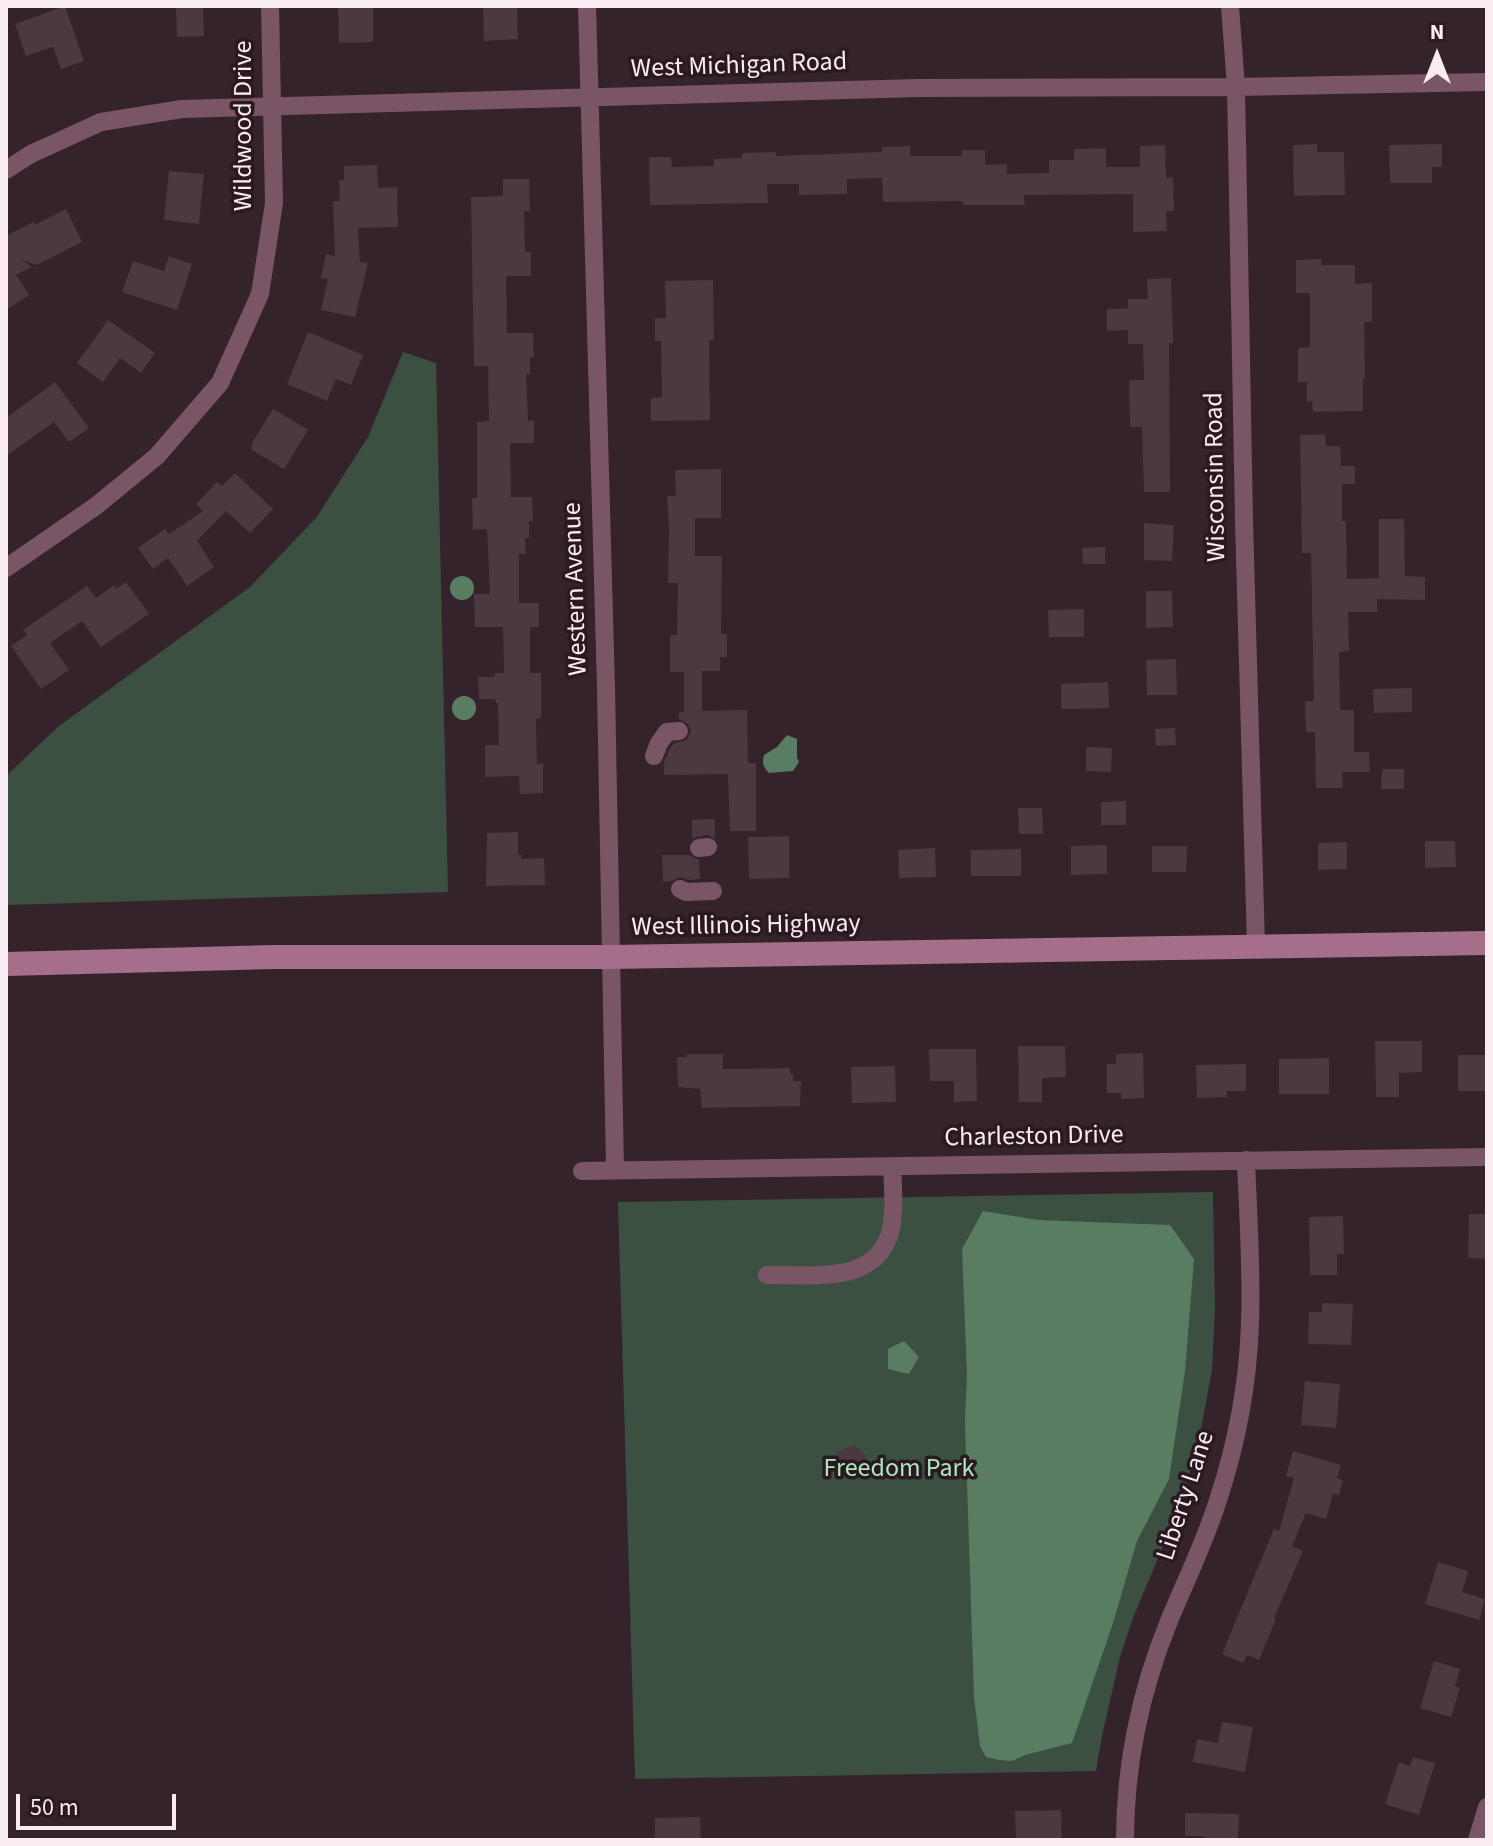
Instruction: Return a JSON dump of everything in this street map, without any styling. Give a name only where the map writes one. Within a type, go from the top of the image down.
[{"type":"street","name":"Wildwood Drive","points":[[6,568],[96,506],[157,456],[220,383],[260,294],[274,203],[270,6]]},
{"type":"street","name":"Western Avenue","points":[[587,6],[606,688],[615,1170]]},
{"type":"street","name":"Wisconsin Road","points":[[1230,6],[1236,87],[1256,947]]},
{"type":"street","name":"West Michigan Road","points":[[6,170],[31,154],[101,122],[182,109],[917,88],[1487,82]]},
{"type":"street","points":[[654,756],[667,732],[679,731]]},
{"type":"street","points":[[680,889],[686,892],[713,891]]},
{"type":"street","name":"West Illinois Highway","points":[[6,964],[275,957],[610,957],[1487,943]]},
{"type":"street","name":"Charleston Drive","points":[[582,1171],[1487,1157]]},
{"type":"street","name":"Liberty Lane","points":[[1125,1840],[1130,1765],[1139,1715],[1154,1660],[1219,1497],[1238,1421],[1250,1323],[1246,1160]]},
{"type":"street","points":[[767,1275],[846,1273],[873,1260],[888,1240],[893,1211],[892,1166]]},
{"type":"street","points":[[1477,1840],[1487,1807]]},
{"type":"green space","points":[[403,352],[436,363],[448,892],[6,905],[6,783],[9,773],[59,726],[250,587],[316,518],[368,437]]},
{"type":"green space","name":"Freedom Park","points":[[1213,1192],[1215,1308],[1212,1370],[1201,1429],[1183,1498],[1120,1657],[1096,1771],[635,1779],[618,1202]]},
{"type":"shaded area","points":[[462,576],[473,583],[474,588],[467,599],[462,600],[451,593],[450,588],[457,577]]},
{"type":"shaded area","points":[[464,696],[473,699],[476,708],[473,717],[464,720],[455,717],[452,708],[455,699]]},
{"type":"shaded area","points":[[787,735],[797,739],[799,762],[793,771],[769,773],[765,769],[764,755],[777,747]]},
{"type":"shaded area","points":[[983,1211],[1038,1220],[1170,1225],[1194,1259],[1185,1371],[1169,1479],[1137,1541],[1072,1743],[1012,1761],[986,1757],[980,1746],[974,1697],[962,1249]]},
{"type":"shaded area","points":[[904,1341],[919,1357],[909,1374],[888,1369],[888,1349]]},
{"type":"building","points":[[65,6],[84,61],[61,69],[53,47],[26,56],[15,24]]},
{"type":"building","points":[[176,6],[203,6],[204,36],[177,37]]},
{"type":"building","points":[[338,6],[373,6],[373,42],[339,43]]},
{"type":"building","points":[[483,6],[517,6],[518,39],[484,41]]},
{"type":"building","points":[[1317,144],[1317,152],[1344,152],[1345,195],[1294,196],[1293,145]]},
{"type":"building","points":[[1442,144],[1442,167],[1432,167],[1432,183],[1390,183],[1389,145]]},
{"type":"building","points":[[1165,145],[1166,178],[1173,177],[1174,211],[1166,211],[1167,231],[1133,232],[1133,194],[1024,195],[1025,205],[963,205],[963,201],[883,202],[882,178],[847,179],[847,194],[799,195],[799,184],[767,184],[768,203],[650,205],[649,157],[671,157],[672,167],[714,166],[714,159],[742,158],[742,153],[776,152],[776,156],[882,152],[882,147],[910,146],[910,156],[962,156],[962,150],[985,150],[985,165],[1007,164],[1007,174],[1049,173],[1049,160],[1074,160],[1074,149],[1106,148],[1106,167],[1140,167],[1140,146]]},
{"type":"building","points":[[377,165],[378,188],[397,187],[398,227],[358,228],[360,262],[368,263],[355,317],[321,310],[328,279],[321,278],[326,254],[335,256],[333,201],[340,201],[339,180],[344,180],[344,166]]},
{"type":"building","points":[[169,171],[204,174],[199,224],[164,220]]},
{"type":"building","points":[[503,179],[529,179],[530,211],[524,211],[525,252],[531,252],[531,276],[506,276],[507,333],[533,333],[534,357],[530,357],[530,374],[526,374],[528,421],[534,420],[534,443],[510,443],[511,497],[532,497],[533,521],[529,521],[529,538],[525,538],[526,554],[519,554],[519,603],[539,603],[539,627],[530,627],[530,673],[541,673],[541,718],[536,719],[537,764],[543,763],[543,793],[520,794],[519,776],[485,777],[485,745],[499,745],[498,703],[495,699],[479,699],[478,677],[495,677],[495,673],[504,673],[503,627],[475,627],[474,594],[490,594],[487,529],[473,530],[472,498],[477,498],[477,422],[489,421],[488,366],[474,366],[471,197],[503,196]]},
{"type":"building","points":[[66,209],[82,242],[37,265],[22,260],[32,267],[16,275],[29,295],[6,310],[6,236]]},
{"type":"building","points":[[169,256],[192,264],[177,310],[122,292],[133,261],[164,271]]},
{"type":"building","points":[[1321,259],[1321,265],[1355,265],[1355,284],[1372,283],[1372,322],[1364,322],[1363,411],[1313,412],[1312,401],[1307,402],[1307,382],[1298,382],[1298,348],[1310,347],[1310,293],[1296,293],[1296,260]]},
{"type":"building","points":[[1171,278],[1170,492],[1144,492],[1142,427],[1130,427],[1129,380],[1144,380],[1143,344],[1128,344],[1128,330],[1107,331],[1107,309],[1128,308],[1128,299],[1148,299],[1147,279]]},
{"type":"building","points":[[713,280],[714,340],[709,340],[710,420],[651,421],[651,398],[662,397],[661,341],[655,341],[655,318],[666,318],[665,281]]},
{"type":"building","points":[[108,320],[155,353],[141,373],[120,358],[103,382],[77,363]]},
{"type":"building","points":[[308,332],[363,355],[351,385],[336,379],[327,401],[287,384]]},
{"type":"building","points":[[55,382],[89,428],[69,442],[54,422],[6,456],[6,418]]},
{"type":"building","points":[[273,409],[308,430],[284,469],[252,450],[252,443]]},
{"type":"building","points":[[1325,434],[1326,446],[1340,446],[1341,466],[1355,466],[1355,484],[1342,484],[1347,579],[1379,578],[1379,519],[1404,519],[1405,576],[1425,577],[1425,600],[1377,599],[1377,612],[1348,612],[1349,651],[1339,652],[1340,710],[1354,710],[1354,752],[1369,752],[1370,772],[1342,772],[1343,788],[1316,788],[1315,732],[1306,732],[1305,701],[1314,701],[1311,553],[1302,553],[1300,435]]},
{"type":"building","points":[[721,469],[721,518],[695,518],[695,556],[722,556],[721,634],[727,634],[727,657],[720,657],[720,671],[702,671],[702,711],[747,710],[748,763],[756,763],[756,831],[730,831],[728,774],[664,775],[664,762],[673,744],[686,740],[691,731],[688,724],[679,719],[679,712],[684,712],[684,672],[670,672],[670,635],[677,635],[678,583],[668,583],[667,496],[676,496],[675,470]]},
{"type":"building","points":[[235,473],[273,509],[250,533],[226,511],[197,541],[214,567],[187,586],[168,558],[153,569],[138,548],[165,529],[169,534],[203,511],[196,504],[217,482],[222,486]]},
{"type":"building","points":[[1144,523],[1174,525],[1172,561],[1144,560]]},
{"type":"building","points":[[1105,547],[1105,564],[1083,564],[1082,548]]},
{"type":"building","points":[[126,582],[149,614],[101,647],[82,621],[50,643],[69,670],[41,689],[11,646],[27,635],[23,630],[87,586],[96,598],[114,585],[116,589]]},
{"type":"building","points":[[1146,591],[1172,591],[1173,627],[1146,628]]},
{"type":"building","points":[[1084,609],[1084,637],[1049,637],[1048,610]]},
{"type":"building","points":[[1176,659],[1177,695],[1147,695],[1146,660]]},
{"type":"building","points":[[1108,682],[1109,708],[1061,709],[1061,684]]},
{"type":"building","points":[[1412,688],[1412,712],[1374,713],[1373,689]]},
{"type":"building","points":[[1175,728],[1176,745],[1156,746],[1155,729]]},
{"type":"building","points":[[1086,747],[1112,748],[1111,772],[1086,771]]},
{"type":"building","points":[[1382,769],[1404,769],[1404,789],[1381,789]]},
{"type":"building","points":[[1126,801],[1126,825],[1101,825],[1101,802]]},
{"type":"building","points":[[1018,808],[1042,808],[1043,834],[1019,834]]},
{"type":"building","points":[[715,819],[715,838],[707,835],[692,838],[692,820]]},
{"type":"building","points":[[518,832],[518,855],[521,859],[544,858],[545,885],[486,886],[487,833]]},
{"type":"building","points":[[789,836],[789,878],[749,879],[748,837]]},
{"type":"building","points":[[1425,841],[1455,841],[1456,867],[1425,868]]},
{"type":"building","points":[[1347,842],[1347,869],[1318,870],[1318,843]]},
{"type":"building","points":[[1107,845],[1107,874],[1071,875],[1071,846]]},
{"type":"building","points":[[1152,846],[1187,846],[1186,872],[1152,872]]},
{"type":"building","points":[[935,848],[936,877],[899,878],[898,850]]},
{"type":"building","points":[[1021,849],[1021,876],[971,876],[971,850]]},
{"type":"building","points":[[662,855],[689,855],[699,860],[700,879],[680,877],[663,882]]},
{"type":"building","points":[[1375,1041],[1422,1041],[1422,1072],[1399,1073],[1399,1097],[1376,1097]]},
{"type":"building","points":[[1018,1046],[1065,1046],[1066,1077],[1042,1078],[1042,1102],[1019,1102]]},
{"type":"building","points":[[929,1049],[976,1049],[977,1101],[954,1102],[954,1081],[930,1081]]},
{"type":"building","points":[[1143,1053],[1144,1098],[1121,1099],[1121,1093],[1107,1093],[1107,1064],[1116,1064],[1116,1054]]},
{"type":"building","points":[[687,1054],[723,1054],[723,1069],[790,1068],[793,1081],[801,1081],[800,1106],[702,1108],[700,1089],[678,1087],[677,1057],[687,1057]]},
{"type":"building","points":[[1458,1055],[1487,1055],[1487,1091],[1458,1091]]},
{"type":"building","points":[[1329,1058],[1329,1094],[1279,1094],[1279,1059]]},
{"type":"building","points":[[1246,1064],[1246,1091],[1227,1091],[1227,1097],[1197,1098],[1196,1065]]},
{"type":"building","points":[[895,1066],[896,1102],[852,1103],[851,1067]]},
{"type":"building","points":[[1469,1214],[1487,1214],[1487,1259],[1468,1258]]},
{"type":"building","points":[[1343,1216],[1344,1254],[1337,1254],[1337,1275],[1310,1275],[1309,1217]]},
{"type":"building","points":[[1322,1303],[1353,1304],[1351,1345],[1308,1344],[1309,1312],[1322,1312]]},
{"type":"building","points":[[1305,1381],[1340,1384],[1336,1428],[1301,1425]]},
{"type":"building","points":[[854,1445],[866,1455],[864,1471],[848,1476],[836,1466],[839,1451]]},
{"type":"building","points":[[1293,1451],[1341,1465],[1337,1478],[1343,1480],[1339,1495],[1333,1494],[1326,1519],[1306,1513],[1292,1546],[1303,1551],[1259,1660],[1247,1655],[1243,1663],[1222,1654],[1274,1529],[1279,1531],[1294,1478],[1286,1476]]},
{"type":"building","points":[[1438,1562],[1468,1571],[1462,1592],[1485,1599],[1479,1620],[1425,1604]]},
{"type":"building","points":[[1434,1661],[1460,1669],[1455,1686],[1460,1688],[1451,1717],[1420,1708]]},
{"type":"building","points":[[1222,1722],[1253,1727],[1245,1772],[1193,1762],[1197,1739],[1218,1743]]},
{"type":"building","points":[[1413,1757],[1435,1763],[1419,1815],[1385,1804],[1399,1762],[1410,1766]]},
{"type":"building","points":[[1061,1810],[1062,1840],[1016,1840],[1015,1811]]},
{"type":"building","points":[[1185,1813],[1239,1814],[1238,1840],[1205,1840],[1205,1836],[1185,1836]]},
{"type":"building","points":[[700,1817],[701,1840],[655,1840],[655,1818]]}]
